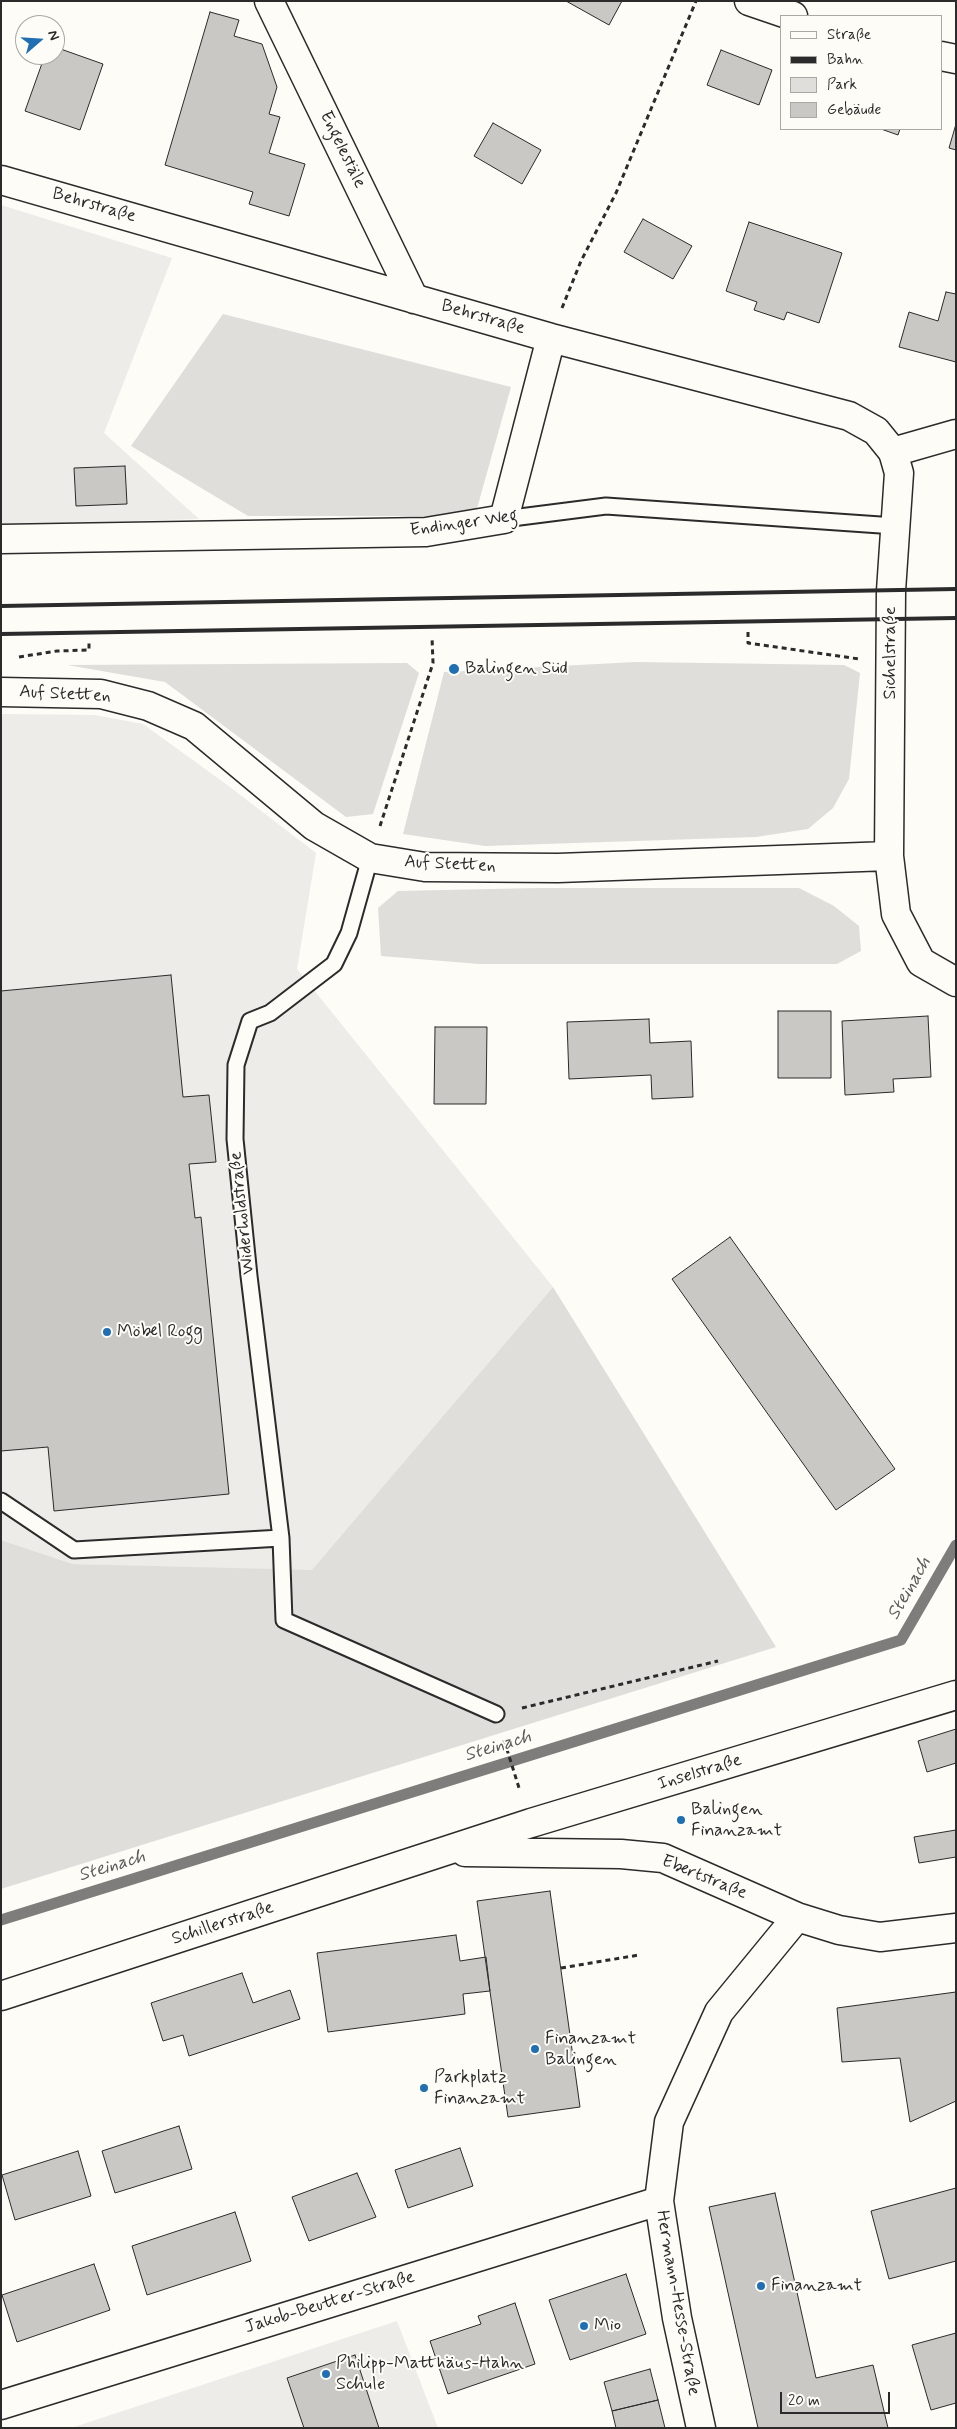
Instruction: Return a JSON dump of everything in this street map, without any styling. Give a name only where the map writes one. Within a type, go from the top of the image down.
[{"type":"street","name":"Engelestäle","points":[[269,1],[414,299]]},
{"type":"street","points":[[749,1],[790,15]]},
{"type":"street","points":[[942,56],[956,59]]},
{"type":"street","name":"Behrstraße","points":[[1,180],[550,338],[849,416],[876,430],[893,452]]},
{"type":"street","points":[[504,519],[550,338]]},
{"type":"street","points":[[893,452],[956,434]]},
{"type":"street","name":"Sichelstraße","points":[[889,856],[891,591],[899,473],[893,452]]},
{"type":"street","name":"Endinger Weg","points":[[1,539],[426,532],[504,519]]},
{"type":"street","name":"Auf Stetten","points":[[1,692],[101,694],[148,706],[194,726],[314,826],[370,858],[425,867],[558,868],[889,856]]},
{"type":"street","points":[[889,856],[896,914],[921,962],[956,982]]},
{"type":"street","name":"Inselstraße","points":[[445,1851],[531,1823],[956,1696]]},
{"type":"street","name":"Ebertstraße","points":[[445,1851],[621,1854],[663,1858],[797,1917],[839,1930],[880,1937],[956,1928]]},
{"type":"street","name":"Schillerstraße","points":[[1,1996],[445,1851]]},
{"type":"street","name":"Hermann-Hesse-Straße","points":[[701,2428],[677,2318],[659,2201],[669,2122],[719,2012],[797,1917]]},
{"type":"street","name":"Jakob-Beutter-Straße","points":[[1,2404],[659,2201]]},
{"type":"lane","name":"Endinger Weg","points":[[504,519],[606,506],[895,526]]},
{"type":"lane","name":"Widerholdstraße","points":[[370,858],[349,933],[334,964],[270,1013],[250,1021],[236,1065],[235,1139],[249,1276],[281,1538],[284,1620],[496,1714]]},
{"type":"lane","points":[[1,1501],[74,1550],[281,1538]]},
{"type":"path","points":[[550,338],[581,261],[616,193],[696,1]]},
{"type":"path","points":[[748,632],[748,643],[891,666]]},
{"type":"path","points":[[370,858],[433,663],[432,637]]},
{"type":"path","points":[[10,658],[57,651],[90,650],[89,642]]},
{"type":"path","points":[[496,1714],[718,1661]]},
{"type":"path","points":[[501,1732],[520,1790]]},
{"type":"path","points":[[561,1968],[639,1955]]},
{"type":"shaded area","points":[[1,205],[172,258],[104,433],[199,519],[1,525]]},
{"type":"shaded area","name":"Möbel Rogg","points":[[1,714],[95,715],[143,724],[230,787],[316,853],[297,969],[553,1287],[312,1571],[73,1564],[1,1540]]},
{"type":"shaded area","name":"Philipp-Matthäus-Hahn Schule","points":[[397,2321],[438,2428],[71,2428]]},
{"type":"green space","points":[[223,314],[511,387],[476,512],[432,516],[248,516],[131,446]]},
{"type":"green space","points":[[636,662],[844,665],[860,673],[849,779],[833,808],[808,829],[756,837],[485,846],[403,834],[444,672]]},
{"type":"green space","points":[[407,663],[419,673],[373,814],[346,817],[165,682],[67,665]]},
{"type":"green space","points":[[537,888],[799,888],[834,906],[859,926],[861,951],[837,964],[479,964],[381,956],[378,908],[398,891]]},
{"type":"green space","points":[[553,1287],[776,1647],[1,1889],[1,1540],[73,1564],[312,1570]]},
{"type":"building","points":[[566,1],[622,1],[609,25]]},
{"type":"building","points":[[210,12],[239,20],[234,36],[262,44],[277,87],[269,114],[280,117],[269,153],[305,164],[289,216],[249,204],[253,192],[165,165]]},
{"type":"building","points":[[721,50],[772,70],[759,105],[707,85]]},
{"type":"building","points":[[65,51],[103,64],[80,130],[25,111],[41,65],[65,65]]},
{"type":"building","points":[[493,123],[541,150],[522,184],[474,156]]},
{"type":"building","points":[[956,124],[956,150],[949,148]]},
{"type":"building","points":[[884,130],[900,130],[898,135]]},
{"type":"building","points":[[643,219],[692,246],[673,279],[624,252]]},
{"type":"building","points":[[749,222],[842,253],[819,323],[787,312],[784,320],[754,310],[757,302],[726,291]]},
{"type":"building","points":[[946,292],[956,294],[956,362],[899,347],[909,312],[938,321]]},
{"type":"building","points":[[125,466],[127,504],[76,506],[74,468]]},
{"type":"building","name":"Möbel Rogg","points":[[171,975],[183,1097],[209,1095],[216,1162],[189,1164],[195,1218],[201,1217],[229,1494],[54,1511],[48,1447],[1,1451],[1,991]]},
{"type":"building","points":[[778,1011],[831,1011],[831,1078],[778,1078]]},
{"type":"building","points":[[928,1016],[931,1077],[893,1079],[894,1092],[845,1095],[842,1021]]},
{"type":"building","points":[[649,1019],[650,1043],[691,1041],[693,1097],[652,1099],[651,1075],[569,1079],[567,1022]]},
{"type":"building","points":[[435,1027],[487,1027],[486,1104],[434,1104]]},
{"type":"building","points":[[730,1237],[895,1469],[836,1510],[672,1279]]},
{"type":"building","points":[[956,1729],[956,1763],[927,1772],[918,1741]]},
{"type":"building","points":[[956,1830],[956,1857],[919,1863],[914,1837]]},
{"type":"building","name":"Finanzamt Balingen","points":[[550,1891],[580,2107],[508,2117],[477,1901]]},
{"type":"building","points":[[456,1935],[460,1961],[486,1957],[490,1991],[463,1994],[465,2014],[328,2032],[317,1953]]},
{"type":"building","points":[[242,1973],[253,2003],[290,1990],[300,2019],[189,2056],[183,2035],[163,2041],[151,2003]]},
{"type":"building","points":[[956,1992],[956,2101],[910,2122],[900,2058],[842,2062],[837,2008]]},
{"type":"building","points":[[179,2126],[192,2169],[115,2193],[102,2151]]},
{"type":"building","points":[[460,2148],[473,2186],[408,2208],[395,2170]]},
{"type":"building","points":[[78,2151],[91,2196],[15,2220],[2,2175]]},
{"type":"building","points":[[357,2173],[376,2217],[309,2241],[292,2197]]},
{"type":"building","points":[[956,2188],[956,2261],[889,2279],[871,2211]]},
{"type":"building","name":"Finanzamt","points":[[775,2193],[816,2378],[873,2365],[888,2428],[758,2428],[709,2207]]},
{"type":"building","points":[[235,2212],[251,2261],[147,2295],[132,2246]]},
{"type":"building","points":[[94,2264],[110,2310],[17,2342],[2,2295]]},
{"type":"building","points":[[626,2274],[646,2334],[570,2360],[549,2300]]},
{"type":"building","points":[[515,2303],[535,2364],[448,2394],[430,2341],[481,2324],[478,2316]]},
{"type":"building","points":[[956,2333],[956,2403],[931,2410],[912,2345]]},
{"type":"building","points":[[355,2355],[379,2428],[304,2428],[287,2378]]},
{"type":"building","points":[[650,2369],[658,2400],[612,2411],[604,2382]]},
{"type":"building","points":[[658,2400],[665,2428],[616,2428],[612,2411]]},
{"type":"waterway","name":"Steinach","points":[[1,1920],[901,1640],[956,1545]]},
{"type":"railway","points":[[1,606],[956,589]]},
{"type":"railway","points":[[1,634],[956,618]]},
{"type":"place","name":"Balingen Süd","points":[[454,669]]},
{"type":"place","name":"Möbel Rogg","points":[[107,1332]]},
{"type":"place","name":"Balingen Finanzamt","points":[[681,1820]]},
{"type":"place","name":"Finanzamt Balingen","points":[[535,2049]]},
{"type":"place","name":"Parkplatz Finanzamt","points":[[424,2088]]},
{"type":"place","name":"Finanzamt","points":[[761,2286]]},
{"type":"place","name":"Mio","points":[[584,2326]]},
{"type":"place","name":"Philipp-Matthäus-Hahn Schule","points":[[326,2374]]}]
